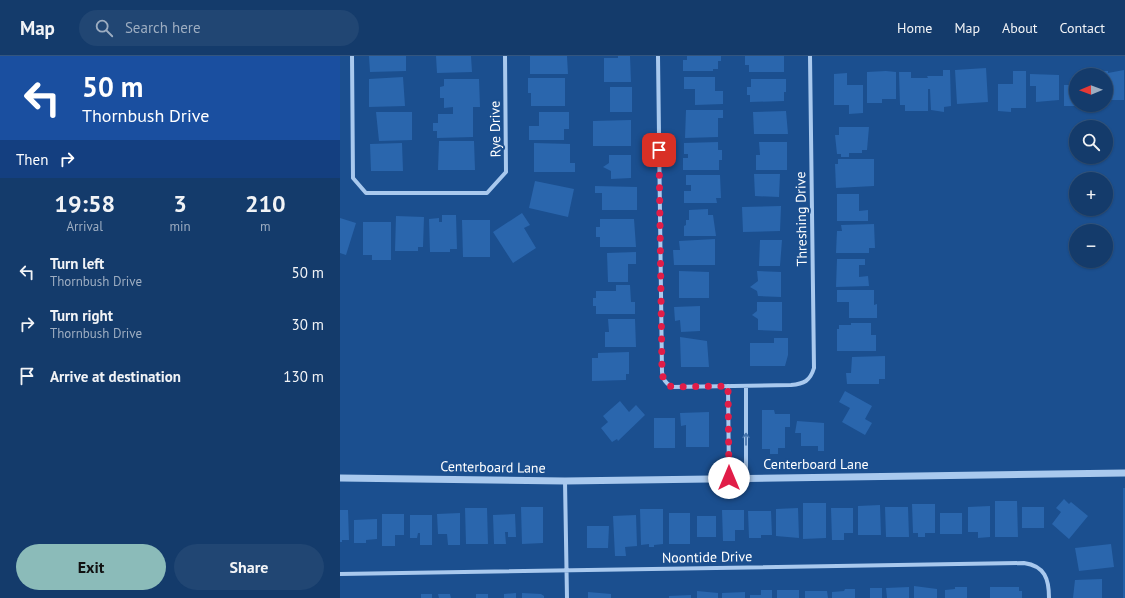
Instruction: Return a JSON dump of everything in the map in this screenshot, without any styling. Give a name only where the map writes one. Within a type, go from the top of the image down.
[{"type":"street","name":"Rye Drive","points":[[352,56],[353,178],[366,193],[487,194],[506,172],[505,56]]},
{"type":"street","points":[[658,56],[663,378],[667,384],[672,387],[746,386],[746,478]]},
{"type":"street","name":"Threshing Drive","points":[[746,386],[791,386],[801,384],[808,381],[814,368],[810,56]]},
{"type":"street","points":[[728,386],[729,478]]},
{"type":"street","name":"Centerboard Lane","points":[[340,478],[565,481],[1125,473]]},
{"type":"street","points":[[565,481],[567,598]]},
{"type":"street","name":"Noontide Drive","points":[[340,574],[1024,563],[1032,564],[1046,574],[1048,580],[1049,598]]},
{"type":"shaded area","points":[[1123,488],[1125,488],[1125,598],[1123,598]]},
{"type":"building","points":[[369,56],[406,56],[406,71],[370,72]]},
{"type":"building","points":[[436,56],[471,56],[472,72],[437,73]]},
{"type":"building","points":[[530,56],[567,56],[568,74],[530,74]]},
{"type":"building","points":[[618,56],[630,56],[631,82],[604,82],[604,58],[618,58]]},
{"type":"building","points":[[687,56],[721,56],[721,61],[718,61],[718,69],[713,69],[713,71],[683,71],[683,60],[687,60]]},
{"type":"building","points":[[745,56],[784,56],[784,72],[749,72],[749,65],[745,65]]},
{"type":"building","points":[[986,68],[988,102],[957,104],[955,70]]},
{"type":"building","points":[[943,70],[950,70],[951,106],[944,107],[944,112],[931,110],[930,89],[928,89],[928,111],[905,111],[905,105],[900,105],[899,72],[911,72],[911,78],[928,78],[927,76],[943,76]]},
{"type":"building","points":[[1124,70],[1124,100],[1113,100],[1113,72]]},
{"type":"building","points":[[1013,71],[1026,71],[1026,108],[1011,108],[1011,112],[998,111],[998,84],[1013,84]]},
{"type":"building","points":[[867,72],[896,72],[896,99],[882,99],[882,103],[867,103]]},
{"type":"building","points":[[847,73],[847,85],[863,85],[863,113],[849,114],[849,105],[834,105],[834,74]]},
{"type":"building","points":[[1030,74],[1059,75],[1059,100],[1036,102],[1036,86],[1030,86]]},
{"type":"building","points":[[403,77],[405,106],[369,107],[369,79]]},
{"type":"building","points":[[684,77],[715,77],[715,91],[723,91],[723,104],[695,105],[695,89],[684,89]]},
{"type":"building","points":[[528,78],[565,78],[565,106],[531,106],[531,93],[528,93]]},
{"type":"building","points":[[444,79],[479,79],[480,107],[473,107],[473,137],[437,138],[437,131],[433,131],[433,123],[438,123],[438,114],[453,114],[453,107],[444,108],[444,98],[440,98],[440,87],[444,86]]},
{"type":"building","points":[[751,79],[786,79],[784,101],[750,102],[750,95],[747,95],[747,87],[751,87]]},
{"type":"building","points":[[1064,85],[1069,85],[1069,106],[1064,106]]},
{"type":"building","points":[[610,87],[632,87],[632,112],[610,112]]},
{"type":"building","points":[[686,110],[723,110],[723,118],[718,118],[718,137],[685,138]]},
{"type":"building","points":[[786,111],[788,134],[754,134],[753,112]]},
{"type":"building","points":[[376,112],[412,112],[412,140],[379,141]]},
{"type":"building","points":[[539,112],[569,112],[569,129],[564,129],[564,140],[529,140],[529,126],[539,126]]},
{"type":"building","points":[[631,120],[631,146],[593,146],[593,121]]},
{"type":"building","points":[[839,127],[869,127],[867,150],[862,150],[862,153],[849,153],[849,157],[841,157],[841,154],[837,154],[835,135],[839,135]]},
{"type":"building","points":[[439,141],[474,141],[475,170],[438,170]]},
{"type":"building","points":[[718,142],[718,150],[722,150],[722,160],[719,160],[719,170],[683,170],[683,158],[688,158],[688,154],[684,154],[684,143]]},
{"type":"building","points":[[759,142],[787,142],[787,170],[756,170],[756,155],[760,155]]},
{"type":"building","points":[[402,143],[403,171],[371,171],[370,144]]},
{"type":"building","points":[[534,143],[570,144],[570,163],[575,163],[575,172],[534,172]]},
{"type":"building","points":[[609,155],[631,155],[631,178],[611,179],[611,171],[603,167],[609,163]]},
{"type":"building","points":[[838,159],[874,159],[874,186],[836,188],[835,164],[838,164]]},
{"type":"building","points":[[754,174],[780,174],[779,197],[755,196]]},
{"type":"building","points":[[686,175],[720,175],[721,198],[716,198],[717,203],[684,203],[684,191],[691,191],[691,185],[686,185]]},
{"type":"building","points":[[535,181],[574,189],[568,217],[529,208]]},
{"type":"building","points":[[595,186],[637,187],[637,210],[602,210],[602,193],[595,193]]},
{"type":"building","points":[[837,194],[859,194],[859,211],[868,210],[868,221],[837,221]]},
{"type":"building","points":[[781,206],[780,231],[743,232],[742,207]]},
{"type":"building","points":[[708,209],[708,215],[713,215],[716,236],[684,236],[684,226],[686,225],[686,220],[689,220],[689,210]]},
{"type":"building","points":[[522,213],[530,225],[524,228],[536,248],[513,263],[493,232]]},
{"type":"building","points":[[442,215],[456,215],[457,249],[450,249],[450,252],[430,252],[429,219],[439,218],[439,222],[442,222]]},
{"type":"building","points":[[396,216],[424,217],[423,247],[418,247],[418,251],[395,251]]},
{"type":"building","points":[[340,218],[356,223],[346,255],[340,253]]},
{"type":"building","points":[[600,219],[634,219],[636,247],[600,247],[600,237],[596,237],[596,227],[600,227]]},
{"type":"building","points":[[462,220],[490,220],[490,257],[463,257]]},
{"type":"building","points":[[363,222],[391,222],[391,260],[372,260],[372,255],[363,255]]},
{"type":"building","points":[[874,224],[875,248],[869,248],[869,253],[836,253],[837,231],[842,231],[841,225]]},
{"type":"building","points":[[715,239],[715,265],[674,265],[673,250],[680,250],[679,241]]},
{"type":"building","points":[[760,240],[782,240],[780,266],[759,266]]},
{"type":"building","points":[[636,252],[636,264],[628,264],[628,282],[608,282],[607,253]]},
{"type":"building","points":[[837,259],[865,259],[865,265],[859,265],[859,277],[868,276],[869,286],[836,287]]},
{"type":"building","points":[[679,271],[709,272],[709,298],[679,298]]},
{"type":"building","points":[[757,271],[781,272],[781,297],[758,296],[757,291],[750,287],[758,281]]},
{"type":"building","points":[[616,285],[630,285],[631,302],[635,302],[635,314],[596,314],[596,306],[593,306],[593,298],[596,298],[596,291],[616,291]]},
{"type":"building","points":[[837,290],[874,290],[874,305],[877,304],[877,318],[849,318],[849,302],[837,302]]},
{"type":"building","points":[[757,302],[782,302],[782,331],[758,330],[758,319],[752,315],[757,311]]},
{"type":"building","points":[[700,306],[700,331],[681,332],[680,320],[675,321],[674,307]]},
{"type":"building","points":[[608,319],[635,319],[636,347],[605,347],[605,332],[609,332]]},
{"type":"building","points":[[851,323],[871,323],[871,335],[876,335],[876,351],[837,351],[837,329],[839,329],[839,325],[851,325]]},
{"type":"building","points":[[680,337],[707,341],[709,367],[681,367]]},
{"type":"building","points":[[774,338],[788,338],[788,355],[785,366],[750,366],[750,343],[774,343]]},
{"type":"building","points":[[629,352],[629,374],[626,374],[626,380],[592,381],[592,358],[598,358],[598,353]]},
{"type":"building","points":[[885,356],[885,379],[879,379],[879,384],[847,384],[846,373],[851,373],[852,357]]},
{"type":"building","points":[[845,391],[872,406],[865,419],[872,423],[865,435],[842,422],[850,408],[839,402]]},
{"type":"building","points":[[620,401],[629,412],[636,405],[645,415],[618,441],[617,439],[612,442],[601,428],[608,422],[603,416]]},
{"type":"building","points":[[762,410],[774,410],[775,414],[790,414],[790,427],[785,427],[785,448],[778,448],[778,454],[770,454],[770,449],[762,449]]},
{"type":"building","points":[[709,412],[709,447],[686,447],[686,425],[681,426],[680,413]]},
{"type":"building","points":[[654,418],[675,418],[675,448],[654,448]]},
{"type":"building","points":[[797,421],[824,423],[824,451],[818,451],[818,446],[801,446],[801,433],[795,433]]},
{"type":"building","points":[[1064,499],[1069,504],[1071,502],[1088,516],[1069,539],[1052,524],[1061,512],[1056,508]]},
{"type":"building","points":[[995,501],[1017,501],[1018,537],[995,537]]},
{"type":"building","points":[[803,503],[826,503],[826,538],[803,539]]},
{"type":"building","points":[[912,504],[935,504],[935,533],[925,533],[925,537],[918,537],[918,533],[913,533]]},
{"type":"building","points":[[880,505],[881,535],[858,535],[858,506]]},
{"type":"building","points":[[990,506],[990,537],[978,538],[978,532],[968,532],[968,507]]},
{"type":"building","points":[[521,507],[543,507],[543,543],[522,544]]},
{"type":"building","points":[[885,507],[908,507],[909,537],[886,537]]},
{"type":"building","points":[[1022,507],[1044,507],[1044,528],[1022,528]]},
{"type":"building","points":[[465,508],[487,508],[488,544],[466,544]]},
{"type":"building","points":[[798,508],[799,538],[776,536],[776,509]]},
{"type":"building","points":[[831,508],[853,508],[853,533],[844,533],[844,540],[832,540]]},
{"type":"building","points":[[640,509],[663,509],[663,544],[654,545],[654,547],[649,547],[649,544],[641,545]]},
{"type":"building","points":[[340,510],[348,510],[349,540],[342,540],[342,542],[340,542]]},
{"type":"building","points":[[722,510],[744,510],[744,530],[735,530],[735,541],[723,541]]},
{"type":"building","points":[[748,511],[771,511],[772,535],[761,535],[761,538],[749,538]]},
{"type":"building","points":[[460,513],[460,545],[448,545],[447,534],[438,534],[437,514]]},
{"type":"building","points":[[669,513],[690,513],[690,544],[669,544]]},
{"type":"building","points":[[940,513],[962,513],[962,534],[940,534]]},
{"type":"building","points":[[382,514],[404,514],[404,535],[395,535],[395,546],[382,546]]},
{"type":"building","points":[[515,514],[516,537],[508,537],[508,532],[505,532],[506,544],[494,544],[493,515]]},
{"type":"building","points":[[410,515],[432,515],[432,545],[420,545],[420,533],[418,533],[417,538],[410,538]]},
{"type":"building","points":[[636,515],[637,546],[625,547],[626,556],[615,556],[613,516]]},
{"type":"building","points":[[697,516],[716,516],[716,537],[697,537]]},
{"type":"building","points":[[377,519],[377,539],[366,540],[366,543],[354,543],[354,520]]},
{"type":"building","points":[[587,526],[609,526],[608,548],[587,548]]},
{"type":"building","points":[[1111,544],[1114,567],[1079,571],[1075,548]]},
{"type":"building","points":[[1102,579],[1102,598],[1073,598],[1075,580]]},
{"type":"building","points":[[914,586],[937,589],[937,598],[914,598]]},
{"type":"building","points":[[909,587],[909,598],[887,598],[886,588]]},
{"type":"building","points":[[955,587],[967,587],[967,598],[945,598],[945,590],[955,589]]},
{"type":"building","points":[[990,587],[1019,587],[1019,591],[1022,591],[1022,598],[990,598]]},
{"type":"building","points":[[870,588],[882,588],[882,598],[870,598]]},
{"type":"building","points":[[845,589],[855,589],[855,598],[832,598],[832,592],[844,591]]},
{"type":"building","points":[[761,590],[772,590],[772,598],[750,598],[750,595],[761,595]]},
{"type":"building","points":[[777,590],[799,590],[799,598],[777,598]]},
{"type":"building","points":[[697,591],[718,593],[718,598],[697,598]]},
{"type":"building","points":[[805,591],[827,591],[828,598],[805,598]]},
{"type":"building","points":[[588,592],[611,594],[611,598],[588,598]]},
{"type":"building","points":[[745,592],[745,598],[722,598],[722,593]]},
{"type":"building","points":[[516,593],[516,598],[504,598],[504,594]]},
{"type":"building","points":[[522,593],[541,594],[544,598],[522,598]]},
{"type":"building","points":[[421,594],[432,594],[432,598],[421,598]]},
{"type":"building","points":[[438,594],[450,594],[451,598],[439,598]]},
{"type":"building","points":[[476,594],[488,594],[488,598],[476,598]]},
{"type":"building","points":[[691,595],[691,598],[669,598],[669,596]]},
{"type":"route","points":[[659,150],[661,340],[663,378],[667,384],[672,387],[728,386],[729,478]]}]
